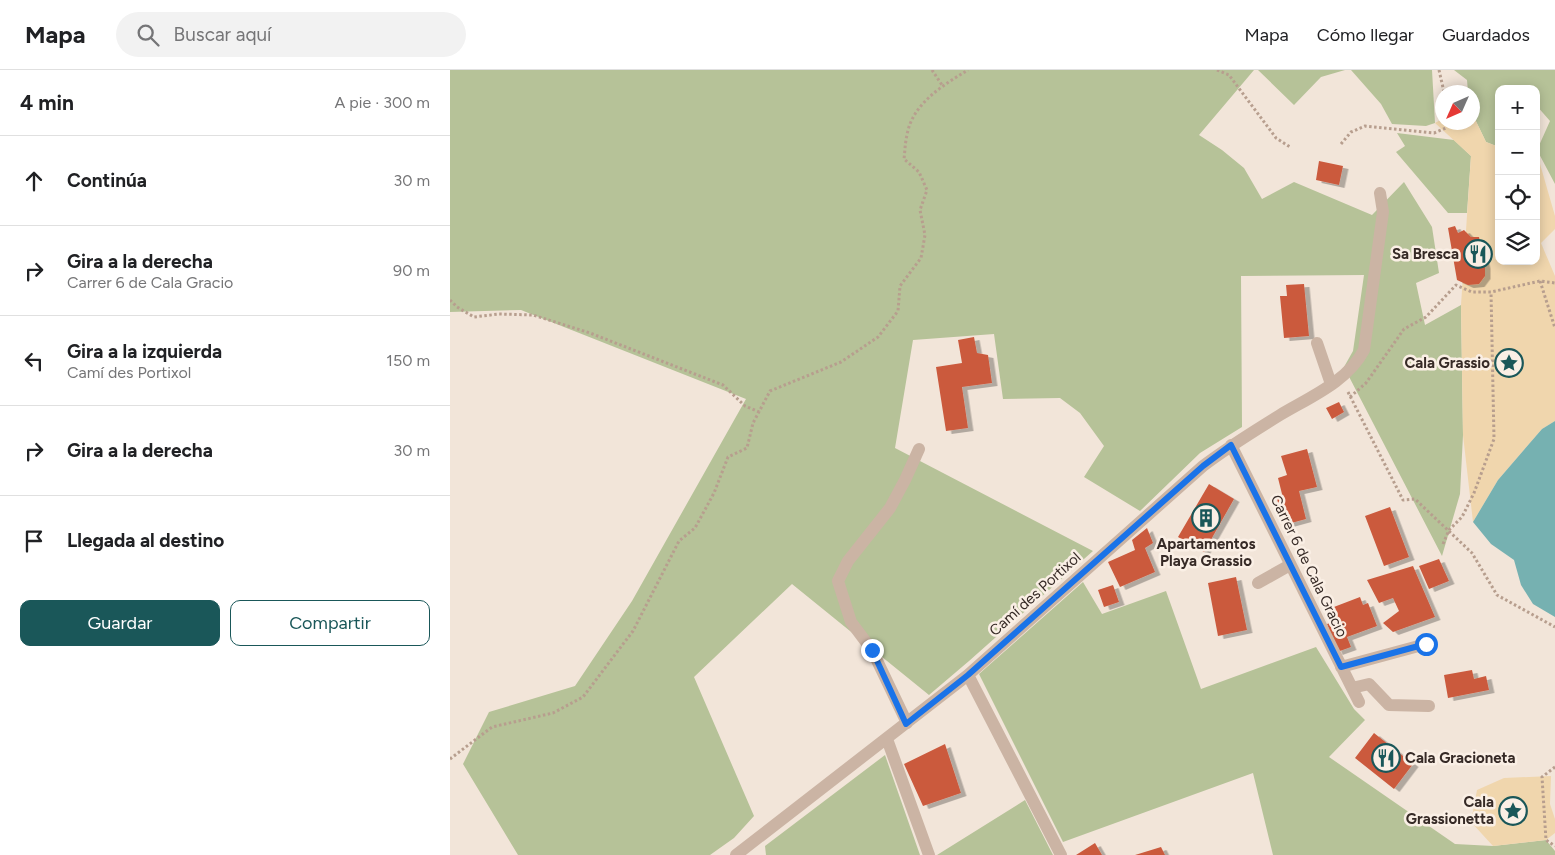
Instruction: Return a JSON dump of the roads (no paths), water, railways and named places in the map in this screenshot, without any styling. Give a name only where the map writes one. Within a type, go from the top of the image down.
[{"type":"street","name":"Camí des Portixol","points":[[745,853],[968,675],[1203,466],[1231,445],[1336,381],[1358,362],[1364,350],[1383,212],[1380,193]]},
{"type":"street","points":[[1316,343],[1336,381]]},
{"type":"street","name":"Carrer 6 de Cala Gracio","points":[[1231,445],[1359,702]]},
{"type":"street","points":[[906,724],[872,650],[851,622],[838,581],[848,561],[890,508],[919,449]]},
{"type":"street","points":[[1258,583],[1290,564]]},
{"type":"street","points":[[1341,667],[1426,644]]},
{"type":"street","points":[[968,675],[1061,855]]},
{"type":"street","points":[[1352,688],[1369,684],[1389,705],[1429,706]]},
{"type":"street","points":[[886,739],[929,855]]},
{"type":"water","points":[[1555,421],[1555,617],[1533,604],[1521,585],[1514,560],[1491,544],[1473,522],[1498,480],[1542,429]]},
{"type":"place","name":"Sa Bresca","points":[[1478,254]]},
{"type":"place","name":"Cala Grassio","points":[[1509,363]]},
{"type":"place","name":"Apartamentos Playa Grassio","points":[[1206,518]]},
{"type":"place","name":"Cala Gracioneta","points":[[1386,758]]},
{"type":"place","name":"Cala Grassionetta","points":[[1513,811]]}]
